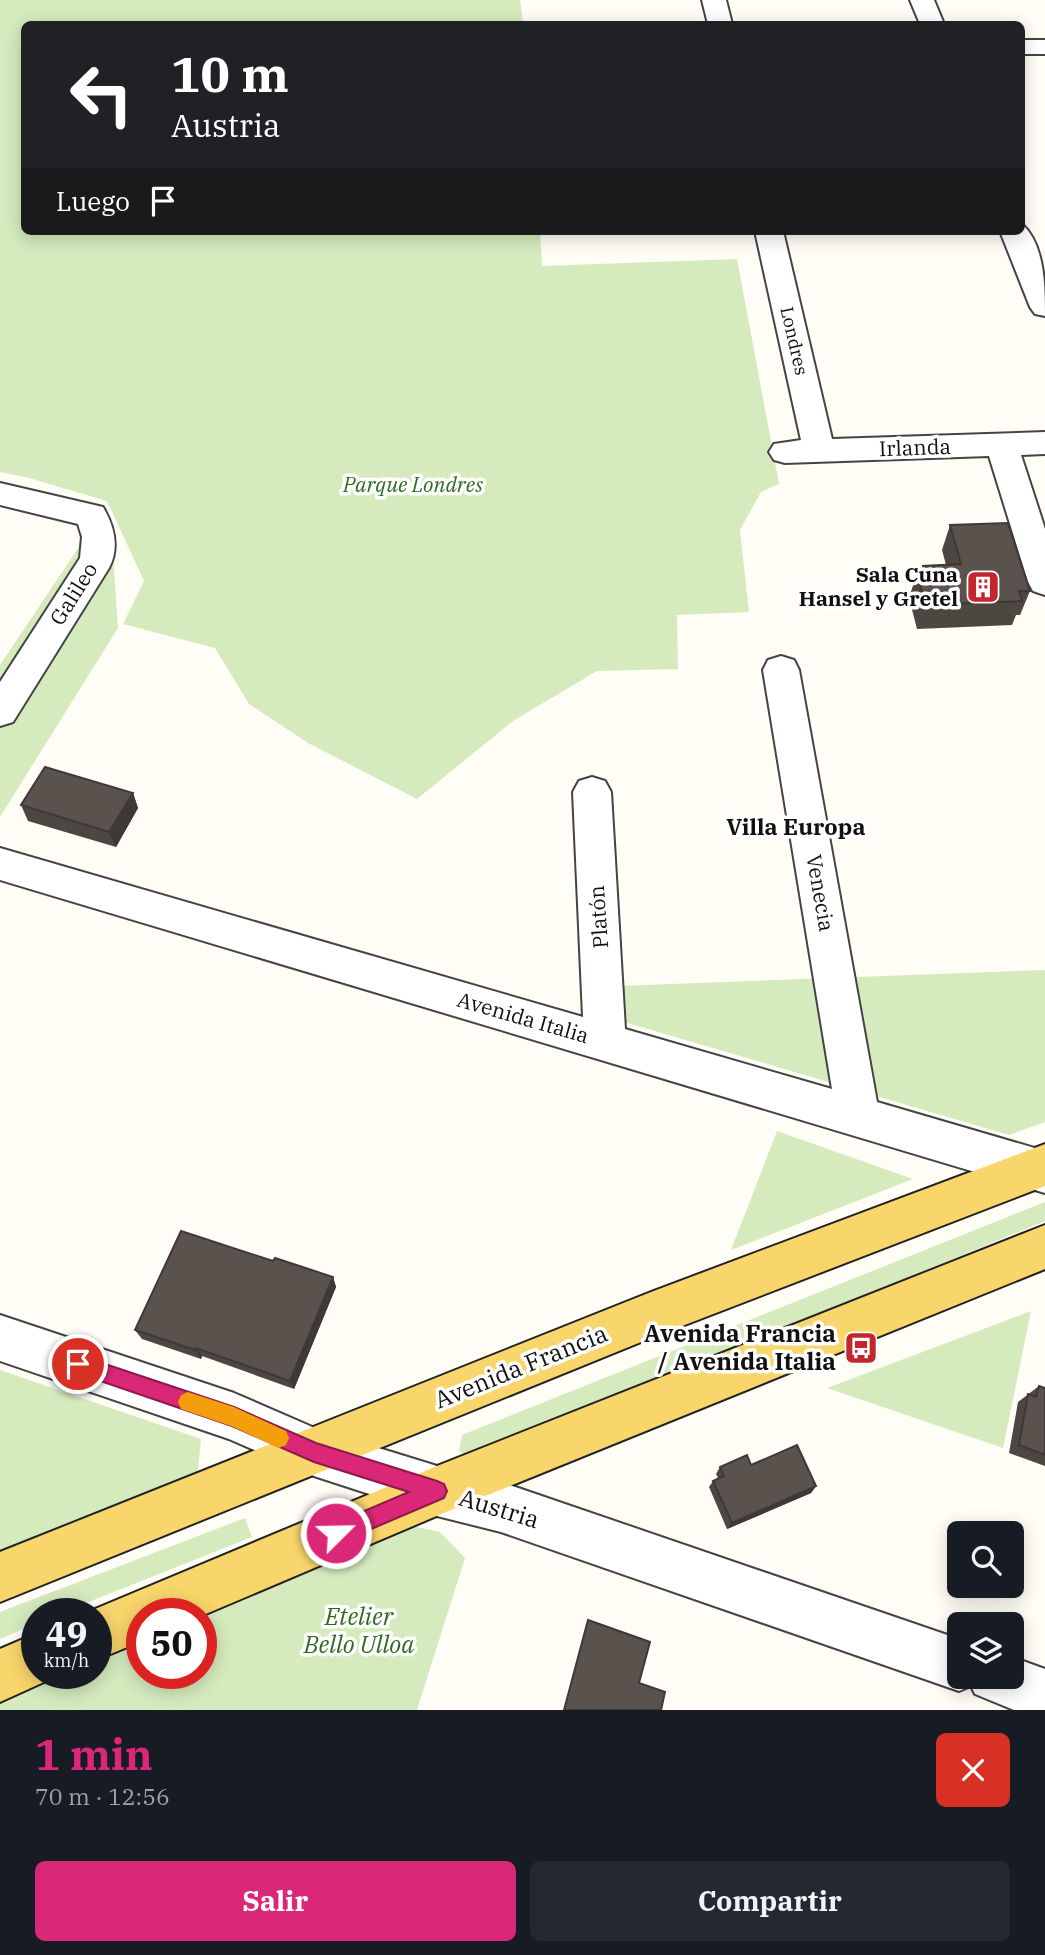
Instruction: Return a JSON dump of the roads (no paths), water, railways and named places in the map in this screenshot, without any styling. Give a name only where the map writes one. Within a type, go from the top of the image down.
[{"type":"main road","name":"Avenida Francia","points":[[0,1577],[633,1321],[1041,1168]]},
{"type":"main road","points":[[181,1598],[437,1491],[1045,1247]]},
{"type":"main road","points":[[0,1676],[21,1666]]},
{"type":"street","points":[[714,0],[719,21]]},
{"type":"street","points":[[922,0],[931,21]]},
{"type":"street","points":[[1025,47],[1045,47]]},
{"type":"street","name":"Londres","points":[[770,235],[819,451]]},
{"type":"street","points":[[1016,235],[1045,307]]},
{"type":"street","name":"Irlanda","points":[[785,452],[1045,443]]},
{"type":"street","points":[[1002,445],[1045,582]]},
{"type":"street","name":"Galileo","points":[[0,494],[91,515],[99,537],[97,559],[0,712]]},
{"type":"street","name":"Venecia","points":[[781,670],[858,1117]]},
{"type":"street","name":"Platón","points":[[592,792],[605,1042]]},
{"type":"street","name":"Avenida Italia","points":[[0,864],[858,1117],[1041,1168]]},
{"type":"street","name":"Austria","points":[[0,1338],[234,1417],[314,1452],[437,1491],[501,1507],[947,1661]]},
{"type":"street","points":[[1024,1687],[1045,1695]]},
{"type":"place","name":"Sala Cuna Hansel y Gretel","points":[[983,587]]},
{"type":"place","name":"Avenida Francia / Avenida Italia","points":[[861,1348]]},
{"type":"district","name":"Villa Europa","points":[[796,827]]},
{"type":"park label","name":"Parque Londres","points":[[413,485]]},
{"type":"park label","name":"Etelier Bello Ulloa","points":[[359,1631]]}]
